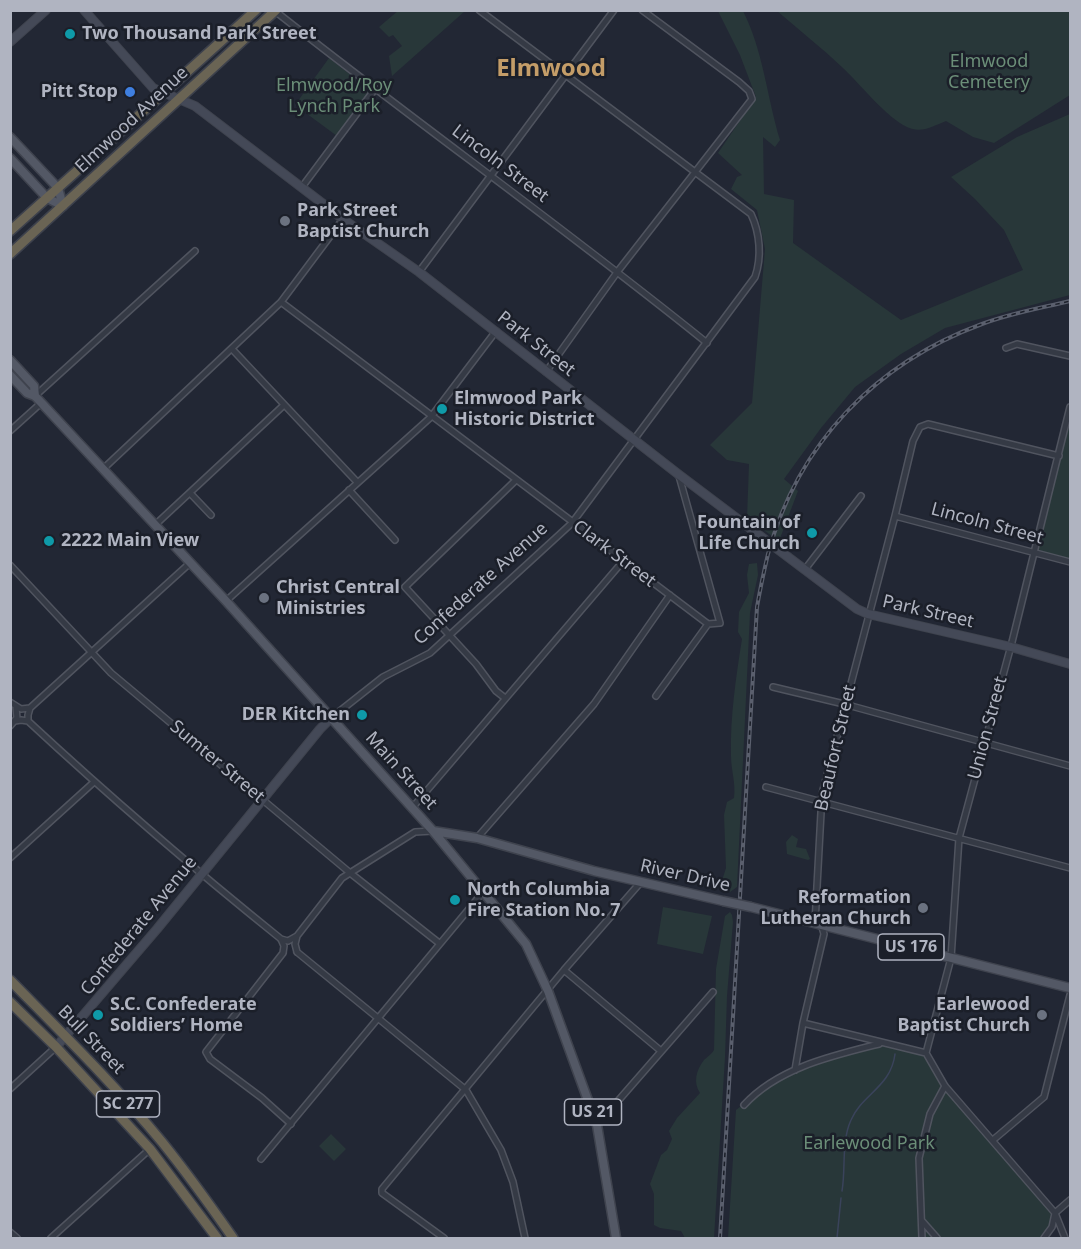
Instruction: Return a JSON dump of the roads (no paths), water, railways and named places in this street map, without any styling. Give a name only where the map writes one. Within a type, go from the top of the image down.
[{"type":"highway","name":"Elmwood Avenue","points":[[10,231],[256,10]]},
{"type":"highway","name":"Elmwood Avenue","points":[[10,254],[275,11]]},
{"type":"highway","name":"Bull Street","points":[[10,980],[66,1037],[162,1142],[201,1192],[233,1239]]},
{"type":"highway","name":"Bull Street","points":[[10,1002],[57,1047],[150,1149],[217,1239]]},
{"type":"main road","points":[[10,137],[58,188],[63,206]]},
{"type":"main road","points":[[10,158],[47,198],[63,206]]},
{"type":"main road","name":"Main Street","points":[[10,360],[34,386],[38,399]]},
{"type":"main road","name":"Main Street","points":[[10,375],[27,393],[38,399],[226,601],[433,831],[526,944],[548,991],[597,1125],[616,1239]]},
{"type":"main road","name":"River Drive","points":[[433,831],[477,838],[640,883],[751,907],[1071,988]]},
{"type":"street","points":[[10,42],[46,10]]},
{"type":"street","name":"Park Street","points":[[84,10],[153,88],[195,106],[343,219],[419,272],[678,474],[806,568],[857,609],[868,614],[1011,647],[1071,664]]},
{"type":"street","points":[[479,10],[696,172]]},
{"type":"street","points":[[419,272],[614,10]]},
{"type":"street","points":[[546,372],[618,272],[752,99],[749,91],[740,82],[642,10]]},
{"type":"street","name":"Lincoln Street","points":[[275,11],[708,343]]},
{"type":"street","points":[[302,187],[375,89]]},
{"type":"street","name":"Confederate Avenue","points":[[57,1047],[320,729],[383,677],[425,656],[450,636],[572,522],[708,343],[755,277],[759,264],[759,246],[756,223],[751,214],[696,172]]},
{"type":"street","points":[[103,470],[281,302],[343,219]]},
{"type":"street","points":[[10,431],[38,399],[195,251]]},
{"type":"street","name":"Clark Street","points":[[281,302],[708,624]]},
{"type":"street","points":[[226,601],[431,417],[496,331]]},
{"type":"street","points":[[1006,348],[1017,344],[1071,356]]},
{"type":"street","points":[[232,349],[357,482]]},
{"type":"street","points":[[155,525],[284,405]]},
{"type":"street","name":"Union Street","points":[[926,1053],[951,958],[958,837],[1011,647],[1071,407]]},
{"type":"street","name":"Beaufort Street","points":[[795,1070],[803,1023],[824,934],[822,927],[815,923],[821,801],[913,441],[920,427],[928,424],[1059,456]]},
{"type":"street","points":[[656,696],[708,624],[720,623],[678,474]]},
{"type":"street","points":[[505,698],[496,691],[405,587],[516,480]]},
{"type":"street","points":[[349,490],[395,540]]},
{"type":"street","points":[[190,493],[211,515]]},
{"type":"street","points":[[806,568],[861,496]]},
{"type":"street","name":"Lincoln Street","points":[[895,516],[1071,562]]},
{"type":"street","points":[[412,808],[624,560]]},
{"type":"street","points":[[10,702],[16,708],[24,710],[30,708],[190,563]]},
{"type":"street","name":"Sumter Street","points":[[10,565],[111,673],[349,872],[439,943]]},
{"type":"street","points":[[477,838],[594,704],[670,595]]},
{"type":"street","points":[[773,687],[1071,766]]},
{"type":"street","points":[[13,723],[17,713],[16,708]]},
{"type":"street","points":[[28,721],[30,708]]},
{"type":"street","points":[[13,723],[21,720],[28,721],[94,782],[201,874],[281,939],[288,941],[297,936],[349,872],[367,864],[415,832],[433,831]]},
{"type":"street","points":[[10,858],[15,850],[94,782]]},
{"type":"street","points":[[766,787],[1071,868]]},
{"type":"street","points":[[444,1239],[382,1193],[382,1189],[564,970],[640,883]]},
{"type":"street","points":[[261,1159],[483,892]]},
{"type":"street","points":[[297,936],[295,944],[297,952]]},
{"type":"street","points":[[281,939],[284,946],[283,953],[206,1053],[210,1059],[291,1124]]},
{"type":"street","points":[[283,953],[297,952],[466,1090],[501,1150],[513,1182],[525,1239]]},
{"type":"street","points":[[564,970],[661,1051]]},
{"type":"street","points":[[597,1125],[712,992]]},
{"type":"street","points":[[993,1140],[1044,1097],[1071,995]]},
{"type":"street","points":[[803,1023],[926,1053],[945,1086],[1055,1213],[1065,1239]]},
{"type":"street","points":[[744,1105],[758,1090],[795,1070],[830,1056],[881,1043]]},
{"type":"street","points":[[10,1089],[57,1047]]},
{"type":"street","points":[[922,1239],[920,1151],[930,1114],[945,1086]]},
{"type":"street","points":[[51,1239],[150,1149]]},
{"type":"street","points":[[1044,1239],[1052,1227],[1055,1213],[1071,1200]]},
{"type":"street","points":[[922,1221],[937,1239]]},
{"type":"street","points":[[10,1232],[16,1239]]},
{"type":"waterway","points":[[842,1191],[846,1137],[851,1120],[862,1103],[888,1075],[895,1054]]},
{"type":"waterway","points":[[837,1238],[841,1198]]},
{"type":"railway","points":[[720,1238],[757,607],[768,554],[781,514],[799,477],[821,443],[846,412],[908,361],[982,324],[1070,301]]},
{"type":"place","name":"Two Thousand Park Street","points":[[70,34]]},
{"type":"place","name":"Pitt Stop","points":[[130,92]]},
{"type":"place","name":"Park Street Baptist Church","points":[[285,221]]},
{"type":"place","name":"Elmwood Park Historic District","points":[[442,409]]},
{"type":"place","name":"Fountain of Life Church","points":[[812,533]]},
{"type":"place","name":"2222 Main View","points":[[49,541]]},
{"type":"place","name":"Christ Central Ministries","points":[[264,598]]},
{"type":"place","name":"DER Kitchen","points":[[362,715]]},
{"type":"place","name":"North Columbia Fire Station No. 7","points":[[455,900]]},
{"type":"place","name":"Reformation Lutheran Church","points":[[923,908]]},
{"type":"place","name":"S.C. Confederate Soldiers’ Home","points":[[98,1015]]},
{"type":"place","name":"Earlewood Baptist Church","points":[[1042,1015]]},
{"type":"district","name":"Elmwood","points":[[551,69]]},
{"type":"park label","name":"Elmwood Cemetery","points":[[989,72]]},
{"type":"park label","name":"Elmwood/Roy Lynch Park","points":[[334,96]]},
{"type":"park label","name":"Earlewood Park","points":[[869,1144]]}]
